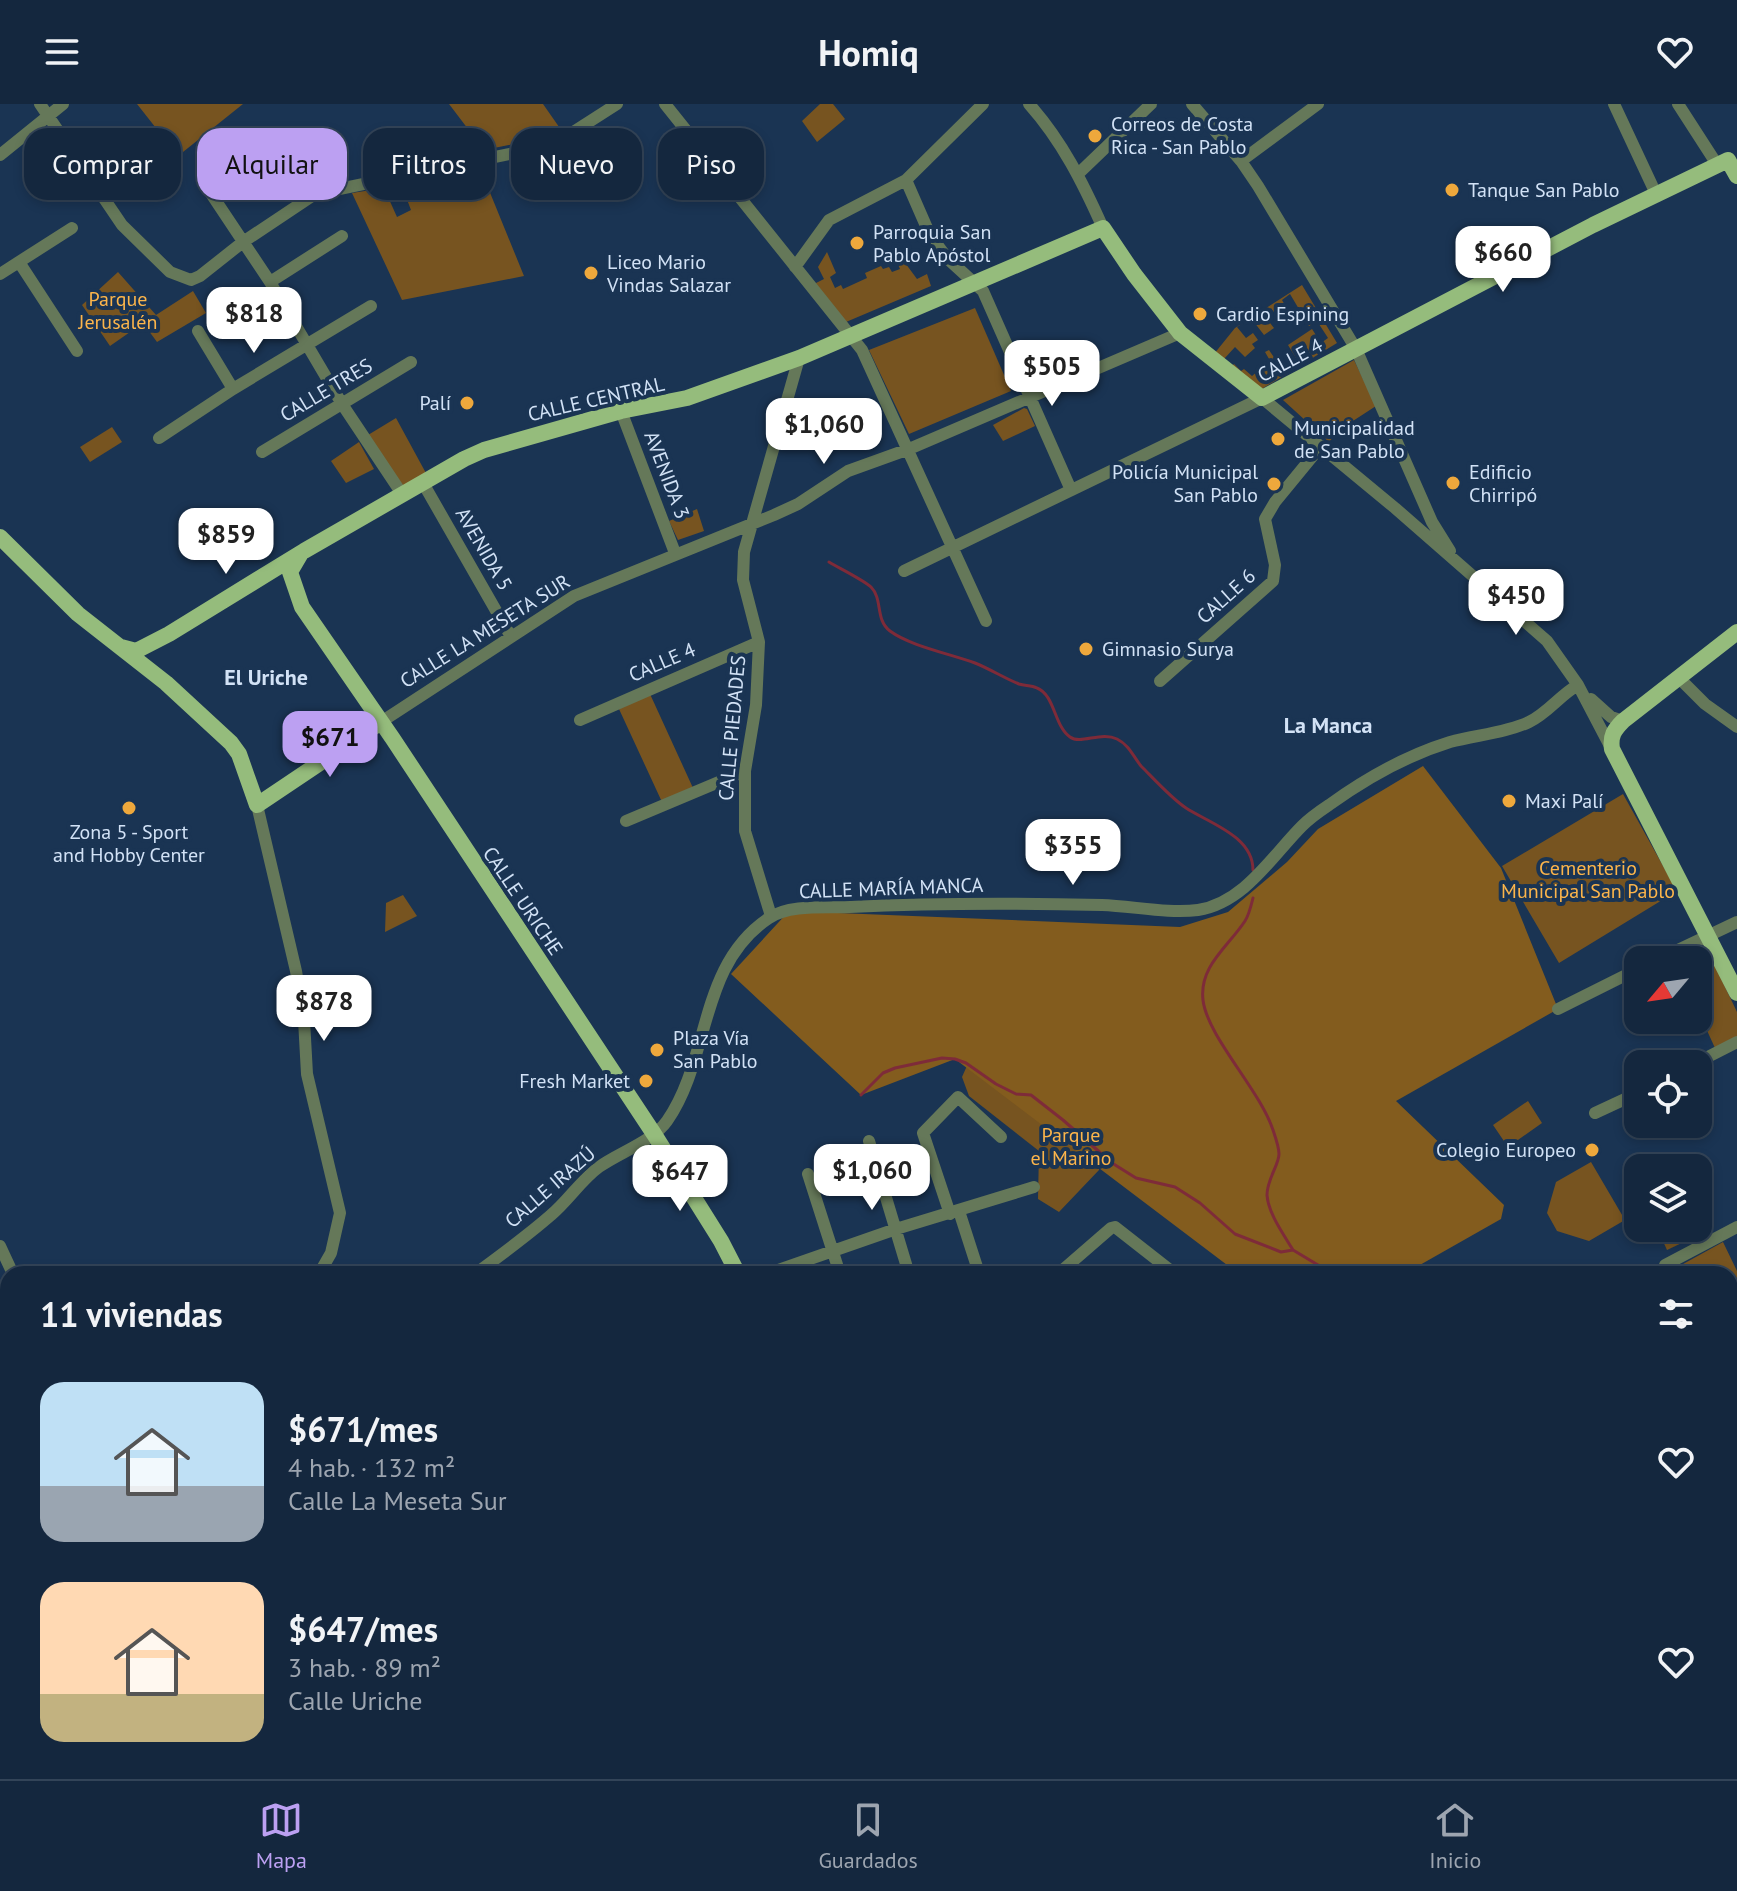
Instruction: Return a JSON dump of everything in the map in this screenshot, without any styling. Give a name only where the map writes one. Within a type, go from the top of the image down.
[{"type":"main road","name":"CALLE 4","points":[[1262,398],[1593,225],[1728,160]]},
{"type":"main road","points":[[1728,160],[1737,176]]},
{"type":"main road","points":[[1103,228],[1180,333],[1262,398]]},
{"type":"main road","name":"CALLE CENTRAL","points":[[121,647],[136,651],[169,634],[304,551],[464,459],[504,442],[621,411],[687,398],[803,360],[973,282],[1103,228]]},
{"type":"main road","points":[[0,537],[78,614],[196,709],[239,754],[262,791],[277,790]]},
{"type":"main road","name":"CALLE URICHE","points":[[304,551],[290,572],[302,607],[373,720],[654,1134],[734,1266]]},
{"type":"main road","points":[[260,579],[272,577],[283,582],[302,607]]},
{"type":"main road","points":[[1736,991],[1612,749],[1611,739],[1614,730],[1623,721],[1737,632]]},
{"type":"main road","points":[[166,683],[156,669],[155,657],[169,634]]},
{"type":"main road","name":"CALLE LA MESETA SUR","points":[[257,805],[373,720]]},
{"type":"main road","points":[[239,754],[257,805]]},
{"type":"street","points":[[40,104],[110,211],[130,235],[170,272],[191,280],[315,194],[541,149],[566,139],[617,104]]},
{"type":"street","points":[[0,155],[63,104]]},
{"type":"street","points":[[665,104],[862,350],[986,621]]},
{"type":"street","points":[[795,267],[829,220],[906,180],[983,104]]},
{"type":"street","points":[[1029,104],[1078,174],[1103,228]]},
{"type":"street","points":[[1078,174],[1151,104]]},
{"type":"street","points":[[1192,104],[1241,161],[1356,349],[1432,522],[1470,575]]},
{"type":"street","points":[[1241,161],[1318,104]]},
{"type":"street","points":[[1614,104],[1657,196]]},
{"type":"street","points":[[1678,104],[1728,160]]},
{"type":"street","points":[[906,180],[930,235],[948,259],[983,291],[1071,490]]},
{"type":"street","points":[[215,200],[270,282],[376,458],[379,471],[399,496]]},
{"type":"street","points":[[0,274],[72,228]]},
{"type":"street","points":[[270,282],[342,236]]},
{"type":"street","points":[[19,262],[77,351]]},
{"type":"street","points":[[159,438],[233,389],[371,306]]},
{"type":"street","points":[[198,331],[233,389]]},
{"type":"street","name":"CALLE LA MESETA SUR","points":[[373,720],[574,596],[798,504],[848,471],[909,449],[1180,333]]},
{"type":"street","name":"CALLE PIEDADES","points":[[771,916],[745,831],[745,771],[756,705],[759,642],[743,580],[744,552],[803,360]]},
{"type":"street","name":"CALLE TRES","points":[[262,452],[411,362]]},
{"type":"street","points":[[1262,398],[1395,508],[1547,641],[1578,685],[1612,749]]},
{"type":"street","name":"CALLE 4","points":[[904,571],[1262,398]]},
{"type":"street","name":"AVENIDA 3","points":[[621,411],[675,553]]},
{"type":"street","name":"CALLE 6","points":[[1160,681],[1273,581],[1275,565],[1265,519],[1275,502],[1321,446]]},
{"type":"street","name":"AVENIDA 5","points":[[423,483],[510,635]]},
{"type":"street","points":[[1395,508],[1424,527],[1432,522]]},
{"type":"street","name":"CALLE 4","points":[[580,720],[759,642]]},
{"type":"street","points":[[1679,678],[1705,704],[1737,727]]},
{"type":"street","points":[[1578,685],[1598,707],[1623,721]]},
{"type":"street","name":"CALLE MARÍA MANCA","points":[[771,916],[821,908],[915,904],[1205,908],[1237,893],[1303,825],[1332,803],[1400,763],[1445,744],[1526,724],[1546,712],[1578,685]]},
{"type":"street","points":[[1546,712],[1573,700],[1590,707]]},
{"type":"street","points":[[626,821],[745,771]]},
{"type":"street","points":[[257,805],[296,971],[304,1020],[307,1074],[340,1213],[331,1253],[324,1266]]},
{"type":"street","points":[[654,1134],[663,1126],[682,1096],[711,999],[726,967],[739,947],[771,916]]},
{"type":"street","points":[[1686,946],[1737,922]]},
{"type":"street","points":[[1558,1009],[1624,976]]},
{"type":"street","points":[[1712,1055],[1737,1042]]},
{"type":"street","points":[[976,1266],[923,1133],[958,1097],[1001,1137]]},
{"type":"street","points":[[1595,1113],[1624,1100]]},
{"type":"street","name":"CALLE IRAZÚ","points":[[485,1266],[553,1213],[597,1168],[654,1134]]},
{"type":"street","points":[[869,1141],[907,1266]]},
{"type":"street","points":[[808,1174],[838,1266]]},
{"type":"street","points":[[790,1266],[896,1229],[1034,1187]]},
{"type":"street","points":[[1067,1266],[1115,1227],[1162,1266]]},
{"type":"street","points":[[1665,1265],[1737,1227]]},
{"type":"street","points":[[0,1246],[9,1266]]},
{"type":"green space","points":[[137,104],[243,104],[213,128],[197,128],[197,141],[181,154],[181,128],[156,128]]},
{"type":"green space","points":[[449,104],[543,104],[560,128],[511,128],[511,145],[495,148],[495,128],[467,128]]},
{"type":"green space","points":[[820,104],[833,104],[845,119],[817,142],[802,121]]},
{"type":"green space","points":[[363,191],[363,200],[389,200],[397,217],[411,210],[407,200],[493,200],[524,276],[402,300],[352,193]]},
{"type":"green space","points":[[827,252],[836,273],[830,277],[835,288],[841,285],[843,289],[867,278],[865,273],[881,266],[883,269],[889,267],[892,272],[900,269],[897,262],[903,260],[917,279],[927,274],[931,286],[846,322],[814,284],[824,279],[818,267]]},
{"type":"green space","name":"Parque Jerusalén","points":[[118,272],[156,315],[193,291],[206,313],[157,342],[143,323],[110,346],[82,305]]},
{"type":"green space","points":[[1302,285],[1337,343],[1260,390],[1214,354],[1235,328]],"holes":[[[1290,294],[1309,326],[1317,321],[1328,338],[1321,343],[1312,329],[1288,345],[1299,363],[1284,372],[1269,350],[1265,352],[1272,364],[1264,366],[1252,376],[1234,364],[1231,367],[1224,359],[1235,347],[1245,357],[1255,348],[1252,344],[1258,340],[1253,333],[1246,338],[1237,327],[1251,318],[1264,335],[1274,328],[1263,314],[1271,308],[1281,322],[1291,316],[1282,300]]]},
{"type":"green space","points":[[975,308],[1011,391],[909,434],[869,350]]},
{"type":"green space","points":[[1354,360],[1376,406],[1339,430],[1329,442],[1283,400]]},
{"type":"green space","points":[[1024,408],[1035,426],[1003,441],[993,425]]},
{"type":"green space","points":[[396,418],[427,475],[403,486],[368,435]]},
{"type":"green space","points":[[112,427],[122,442],[90,462],[80,447]]},
{"type":"green space","points":[[359,442],[374,469],[346,483],[331,461]]},
{"type":"green space","points":[[697,509],[704,531],[678,540],[669,521]]},
{"type":"green space","points":[[650,694],[693,788],[662,802],[619,709]]},
{"type":"green space","points":[[1423,766],[1501,868],[1558,1009],[1396,1101],[1504,1205],[1501,1219],[1418,1266],[1228,1266],[955,1059],[861,1095],[731,974],[789,911],[1180,927],[1228,912],[1287,862],[1318,829]]},
{"type":"green space","name":"Cementerio Municipal San Pablo","points":[[1623,794],[1677,891],[1559,963],[1502,866]]},
{"type":"green space","points":[[403,895],[417,916],[385,932],[386,903]]},
{"type":"green space","points":[[1712,960],[1737,1012],[1737,1037],[1715,1048],[1709,1034],[1712,1034]]},
{"type":"green space","name":"Parque el Marino","points":[[970,1059],[1100,1162],[1099,1170],[1059,1212],[1038,1199],[1039,1151],[969,1096],[962,1077]]},
{"type":"green space","points":[[1528,1101],[1542,1123],[1508,1147],[1493,1125]]},
{"type":"green space","points":[[1591,1162],[1624,1221],[1589,1241],[1557,1231],[1547,1213],[1556,1182]]},
{"type":"green space","points":[[1663,1242],[1684,1242],[1667,1250]]},
{"type":"green space","points":[[1723,1242],[1735,1266],[1680,1266]]},
{"type":"waterway","points":[[829,562],[871,587],[877,597],[882,621],[898,636],[975,663],[1019,684],[1037,688],[1048,697],[1061,726],[1070,737],[1080,740],[1111,737],[1121,741],[1175,799],[1238,839],[1251,858],[1253,870]]},
{"type":"waterway","points":[[1253,898],[1245,921],[1205,977],[1203,1000],[1214,1030],[1257,1098],[1273,1130],[1279,1154],[1268,1189],[1268,1202],[1293,1250]]},
{"type":"waterway","points":[[861,1095],[883,1073],[895,1068],[942,1058],[966,1063],[1016,1094],[1031,1095],[1112,1163],[1136,1178],[1175,1187],[1200,1203],[1235,1234],[1281,1252],[1293,1250],[1320,1266]]},
{"type":"place","name":"Correos de Costa Rica - San Pablo","points":[[1095,136]]},
{"type":"place","name":"Tanque San Pablo","points":[[1452,190]]},
{"type":"place","name":"Parroquia San Pablo Apóstol","points":[[857,243]]},
{"type":"place","name":"Liceo Mario Vindas Salazar","points":[[591,273]]},
{"type":"place","name":"Cardio Espining","points":[[1200,314]]},
{"type":"place","name":"Palí","points":[[467,403]]},
{"type":"place","name":"Municipalidad de San Pablo","points":[[1278,439]]},
{"type":"place","name":"Edificio Chirripó","points":[[1453,483]]},
{"type":"place","name":"Policía Municipal San Pablo","points":[[1274,484]]},
{"type":"place","name":"Gimnasio Surya","points":[[1086,649]]},
{"type":"place","name":"Maxi Palí","points":[[1509,801]]},
{"type":"place","name":"Zona 5 - Sport and Hobby Center","points":[[129,808]]},
{"type":"place","name":"Plaza Vía San Pablo","points":[[657,1050]]},
{"type":"place","name":"Fresh Market","points":[[646,1081]]},
{"type":"place","name":"Colegio Europeo","points":[[1592,1150]]},
{"type":"district","name":"El Uriche","points":[[266,677]]},
{"type":"district","name":"La Manca","points":[[1328,725]]}]
